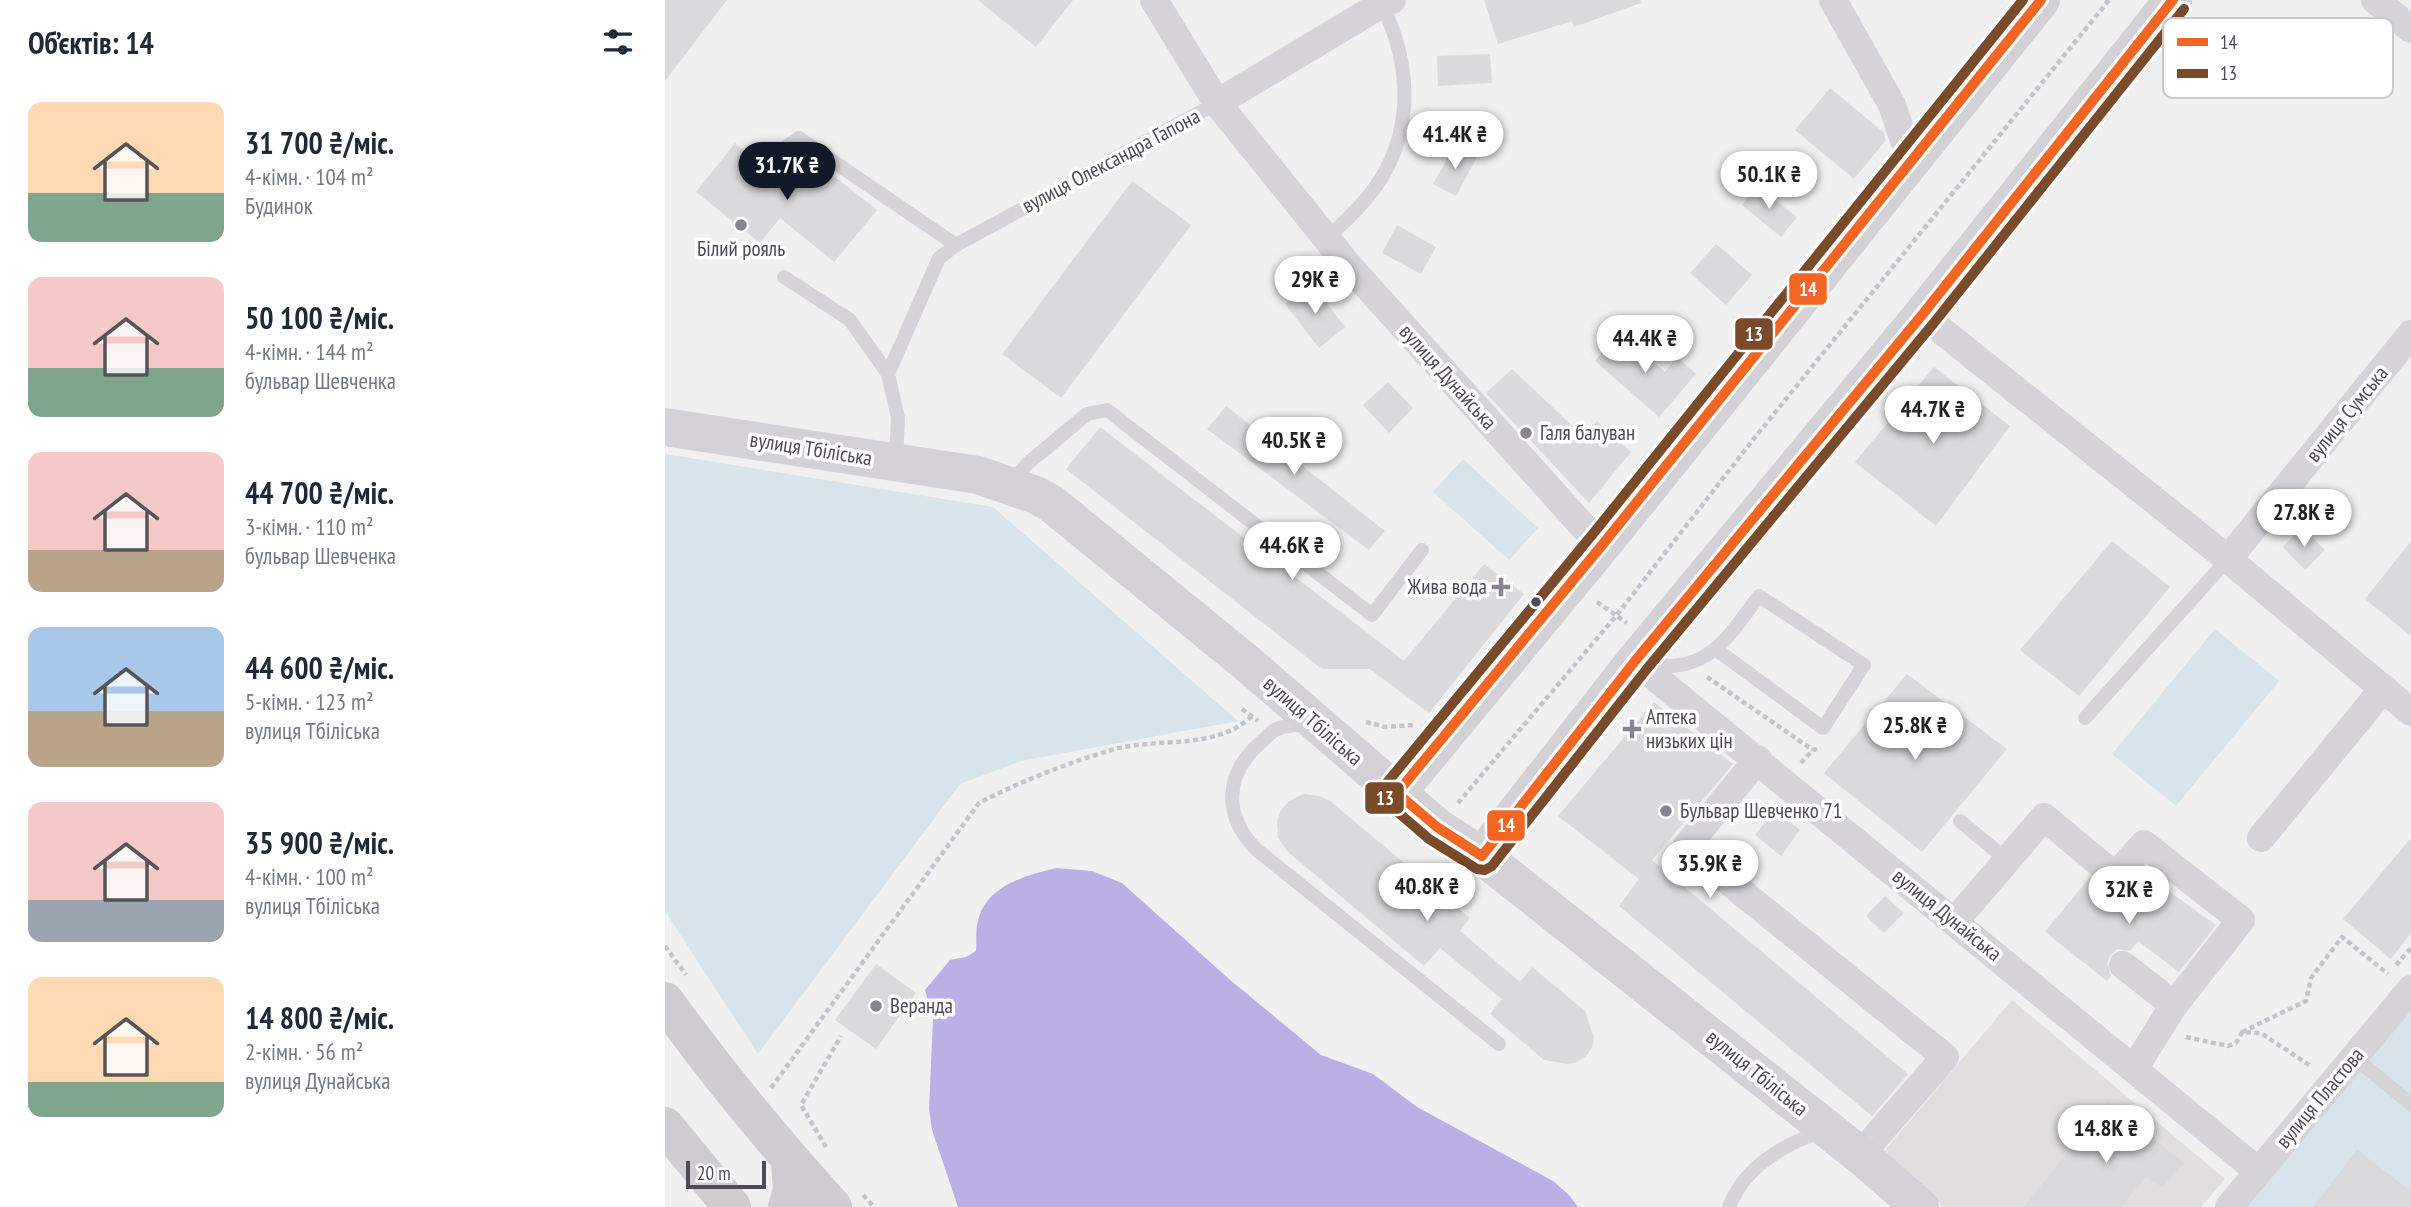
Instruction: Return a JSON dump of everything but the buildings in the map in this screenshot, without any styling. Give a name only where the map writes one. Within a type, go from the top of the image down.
[{"type":"main road","points":[[665,1001],[715,1071],[790,1161],[833,1207]]},
{"type":"main road","points":[[665,1126],[732,1207]]},
{"type":"main road","points":[[787,1207],[792,1191],[790,1161]]},
{"type":"street","name":"вулиця Дунайська","points":[[1154,0],[1217,103],[1347,265],[1589,533],[1603,544]]},
{"type":"street","points":[[1833,0],[1892,105],[1911,161]]},
{"type":"street","points":[[1397,793],[1603,544],[2041,0]]},
{"type":"street","points":[[1482,856],[1635,661],[1922,315],[2173,0]]},
{"type":"street","points":[[2375,0],[2411,29]]},
{"type":"street","name":"вулиця Олександра Гапона","points":[[1217,103],[1384,2]]},
{"type":"street","points":[[1922,315],[2228,559],[2411,712]]},
{"type":"street","name":"вулиця Сумська","points":[[2228,559],[2411,334]]},
{"type":"street","name":"вулиця Тбіліська","points":[[665,427],[978,475],[1036,495],[1052,505],[1248,664],[1437,827],[1482,856],[1860,1154],[1920,1207]]},
{"type":"street","name":"вулиця Дунайська","points":[[1635,661],[2258,1171]]},
{"type":"street","points":[[2261,838],[2384,688]]},
{"type":"street","points":[[1758,760],[1686,847],[1945,1057],[1860,1154]]},
{"type":"street","points":[[1955,921],[2044,817],[2115,876],[2144,844],[2241,920],[2174,1005],[2134,1069]]},
{"type":"street","points":[[2123,965],[2174,1005]]},
{"type":"street","name":"вулиця Пластова","points":[[2229,1207],[2411,989]]},
{"type":"lane","points":[[1326,237],[1339,229],[1374,188],[1393,153],[1401,127],[1405,100],[1404,72],[1399,46],[1384,2]]},
{"type":"lane","name":"вулиця Олександра Гапона","points":[[888,374],[939,258],[956,244],[1217,103]]},
{"type":"lane","points":[[770,158],[799,138],[956,244]]},
{"type":"lane","points":[[784,277],[850,320],[888,374],[898,418],[895,462]]},
{"type":"lane","points":[[1010,484],[1027,464],[1087,414],[1107,410],[1371,615],[1422,550]]},
{"type":"lane","points":[[2085,718],[2228,559]]},
{"type":"lane","points":[[1635,661],[1670,666],[1695,660],[1717,650],[1759,596],[1864,665],[1823,728],[1717,650]]},
{"type":"lane","points":[[1316,723],[1276,729],[1242,763],[1232,793],[1237,825],[1245,839],[1257,850],[1499,1044]]},
{"type":"lane","points":[[1961,821],[2007,860]]},
{"type":"lane","points":[[2354,1057],[2411,1104]]},
{"type":"lane","points":[[1729,1207],[1743,1182],[1758,1165],[1787,1146],[1828,1129]]},
{"type":"path","points":[[1437,827],[1616,616],[1752,441],[2109,0]]},
{"type":"path","points":[[1697,670],[1813,750]]},
{"type":"path","points":[[765,1095],[979,803],[1011,786],[1117,749],[1218,736],[1244,725],[1261,708]]},
{"type":"path","points":[[1364,722],[1385,726],[1423,724]]},
{"type":"path","points":[[2157,1031],[2228,1046],[2236,1043],[2242,1032],[2306,1001],[2311,978],[2342,937],[2388,974],[2411,948]]},
{"type":"path","points":[[2242,1032],[2261,1033],[2319,1072]]},
{"type":"path","points":[[801,1105],[841,1036]]},
{"type":"shaded area","points":[[665,454],[993,507],[1238,721],[1021,761],[960,784],[758,1054],[665,911]]},
{"type":"shaded area","points":[[1463,459],[1538,528],[1509,560],[1433,492]]},
{"type":"shaded area","points":[[2215,629],[2279,681],[2176,806],[2112,754]]},
{"type":"shaded area","points":[[1056,868],[1092,871],[1122,883],[1229,979],[1321,1055],[1373,1074],[1417,1107],[1553,1181],[1578,1207],[958,1207],[932,1130],[929,1109],[933,1019],[925,990],[950,960],[966,957],[976,951],[978,921],[991,897],[1010,883]]},
{"type":"shaded area","points":[[2411,989],[2411,1207],[2226,1207]]},
{"type":"shaded area","points":[[2012,1000],[2225,1179],[2201,1207],[1944,1207],[1882,1154]]},
{"type":"transit line","name":"13","points":[[2023,0],[1592,535],[1385,785],[1383,794],[1386,802],[1429,839],[1477,869],[1485,870],[1492,866],[1646,670],[1933,324],[2163,35]]},
{"type":"transit line","name":"14","points":[[2041,0],[1603,544],[1397,793],[1437,827],[1482,856],[1635,661],[1922,315],[2173,0]]},
{"type":"transit line","name":"13","points":[[2177,18],[2184,9]]},
{"type":"place","name":"Білий рояль","points":[[741,225]]},
{"type":"place","name":"Галя балуван","points":[[1526,433]]},
{"type":"place","name":"Жива вода","points":[[1501,587]]},
{"type":"place","name":"Аптека низьких цін","points":[[1632,729]]},
{"type":"place","name":"Бульвар Шевченко 71","points":[[1666,811]]},
{"type":"place","name":"Веранда","points":[[876,1006]]}]
